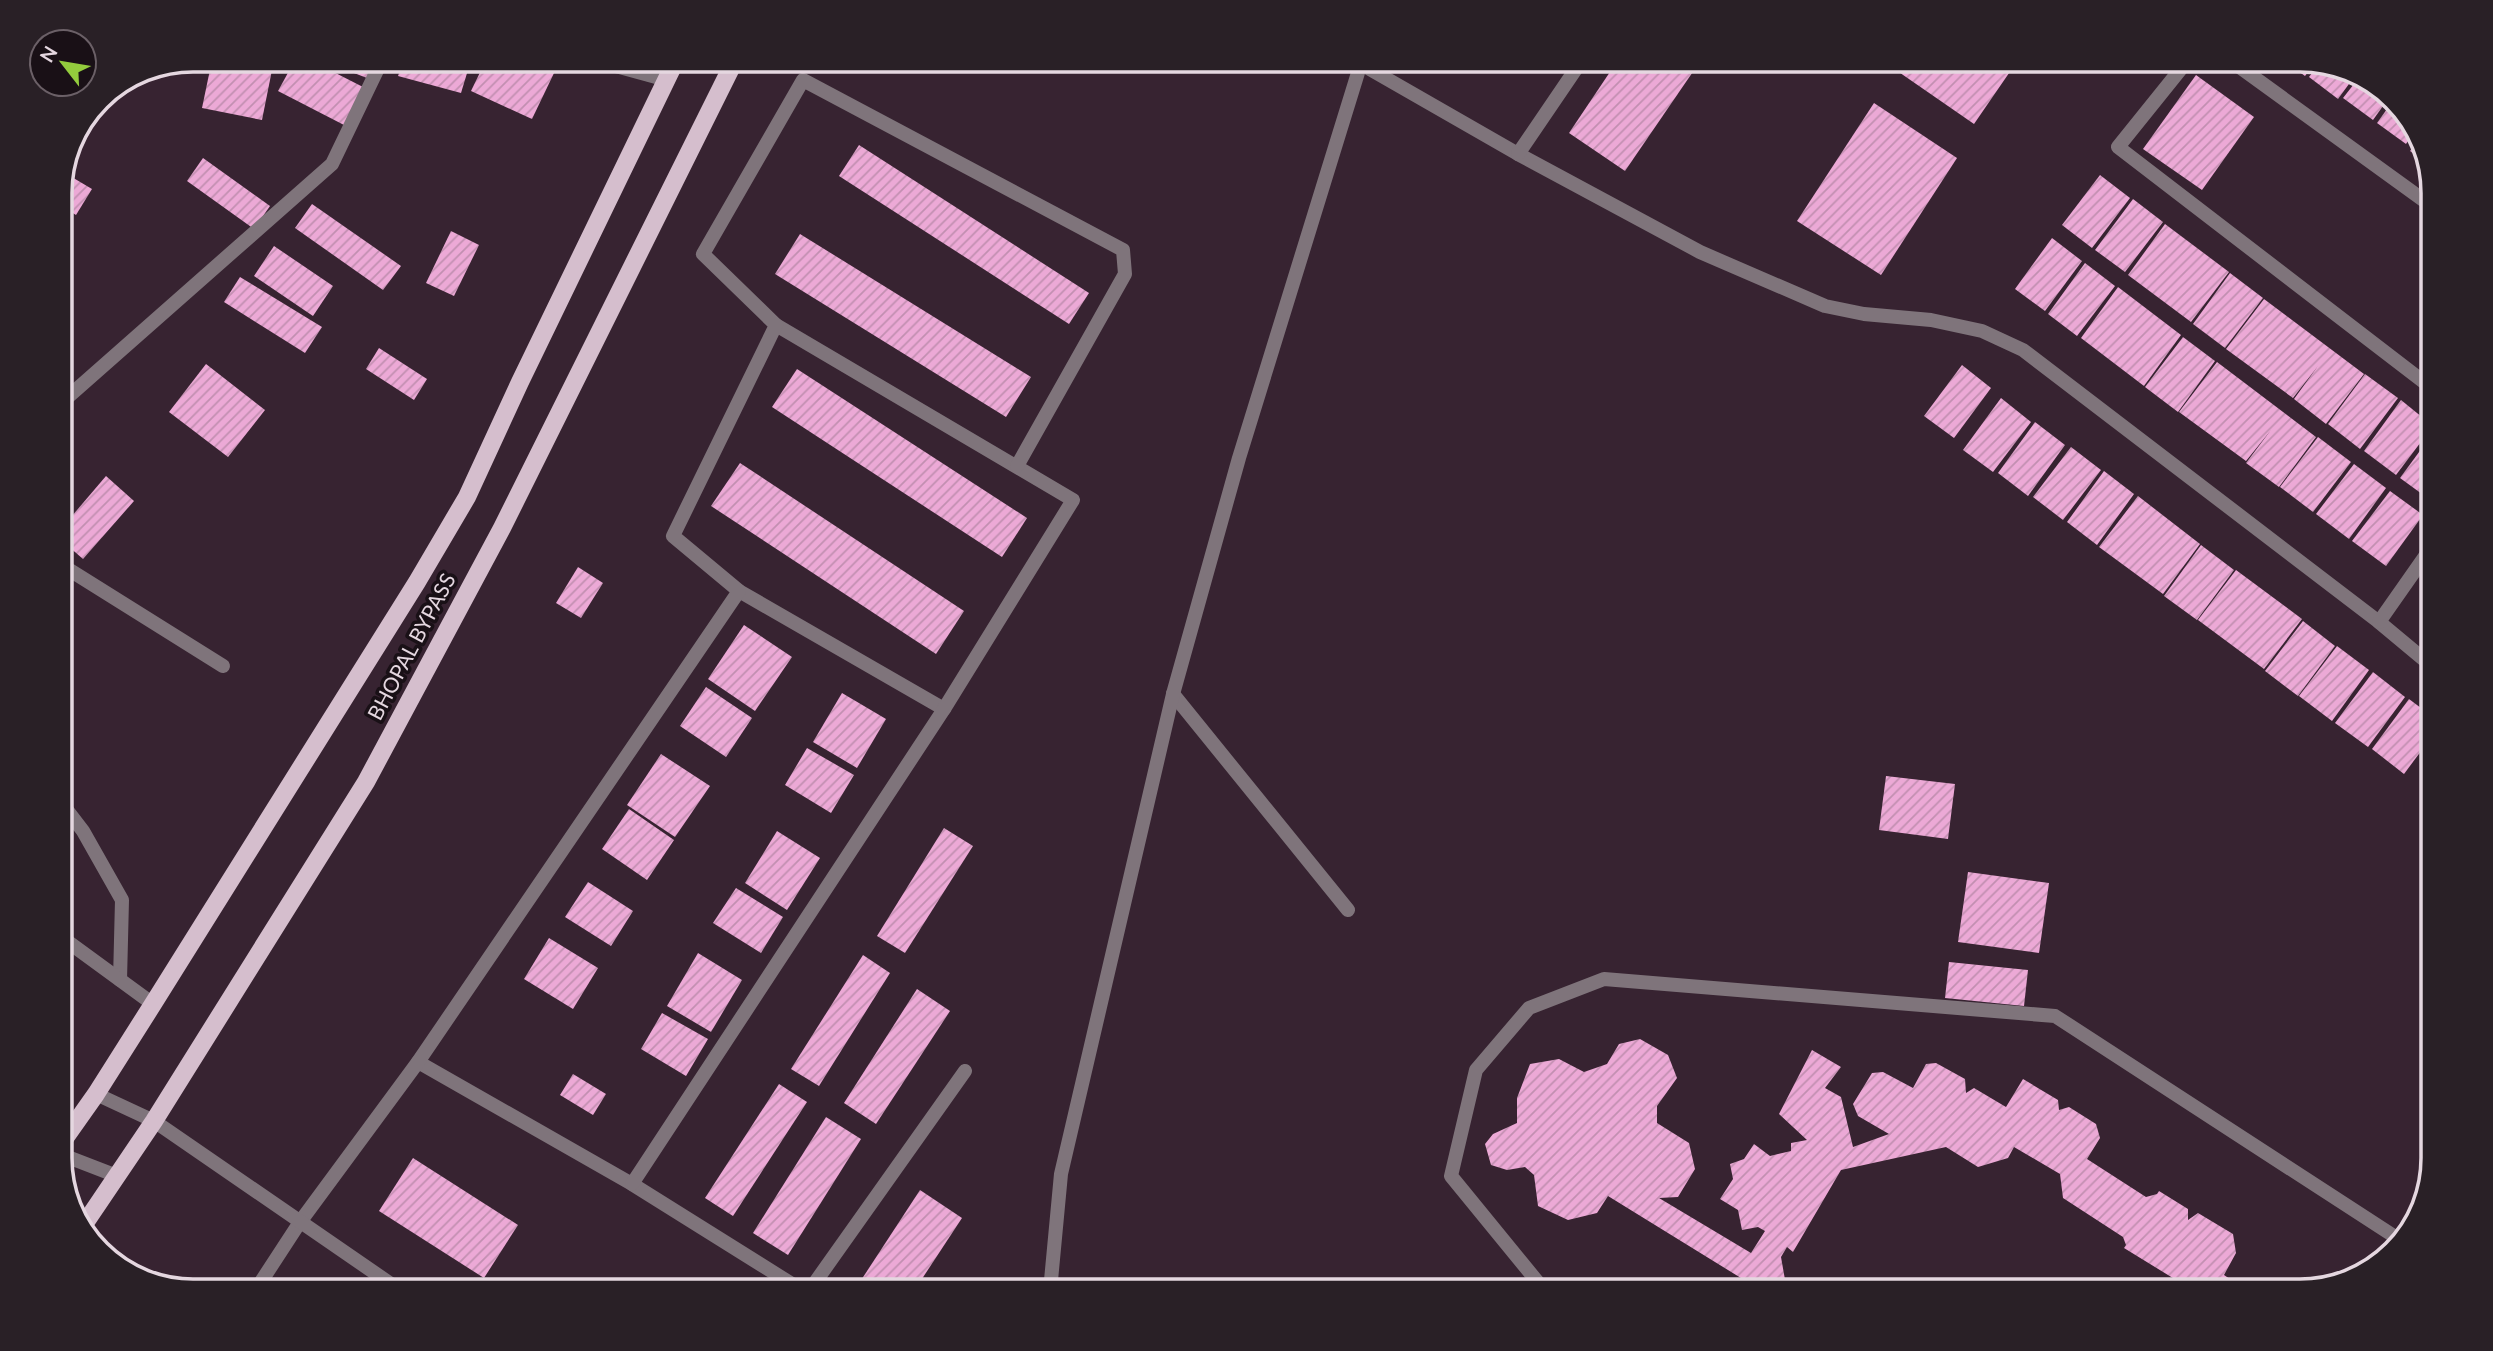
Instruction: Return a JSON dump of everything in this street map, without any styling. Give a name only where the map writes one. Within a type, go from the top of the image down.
[{"type":"main road","name":"BHOPAL BYPASS","points":[[72,1128],[153,1004],[402,606],[467,497],[671,72]]},
{"type":"main road","name":"BHOPAL BYPASS","points":[[88,1219],[154,1121],[366,782],[502,528],[730,72]]},
{"type":"street","points":[[72,393],[332,164],[376,72]]},
{"type":"street","points":[[638,72],[667,80]]},
{"type":"street","points":[[1050,1279],[1061,1174],[1173,694],[1354,72]]},
{"type":"street","points":[[1376,72],[1518,154],[1700,251],[1825,306],[1864,314],[1931,320],[1982,331],[2023,350],[2421,657]]},
{"type":"street","points":[[1518,154],[1574,72]]},
{"type":"street","points":[[2178,72],[2118,146],[2421,379]]},
{"type":"street","points":[[2247,72],[2421,198]]},
{"type":"street","points":[[632,1184],[944,709],[1073,500],[776,326],[703,254],[803,79],[1124,250],[1125,274],[1017,466]]},
{"type":"street","points":[[776,326],[673,536],[738,591],[944,709]]},
{"type":"street","points":[[2379,622],[2421,562]]},
{"type":"street","points":[[72,572],[223,666]]},
{"type":"street","points":[[263,1279],[300,1222],[418,1062],[738,591]]},
{"type":"street","points":[[1173,694],[1348,910]]},
{"type":"street","points":[[72,816],[122,900],[120,980]]},
{"type":"street","points":[[72,945],[153,1004]]},
{"type":"street","points":[[1534,1279],[1451,1176],[1476,1070],[1529,1008],[1604,979],[2055,1016],[2393,1236]]},
{"type":"street","points":[[418,1062],[632,1184],[782,1279]]},
{"type":"street","points":[[817,1279],[965,1071]]},
{"type":"street","points":[[96,1094],[154,1121],[382,1279]]},
{"type":"street","points":[[72,1159],[117,1176]]},
{"type":"building","points":[[210,72],[272,72],[262,120],[202,108]]},
{"type":"building","points":[[288,72],[334,72],[363,87],[344,125],[278,91]]},
{"type":"building","points":[[351,72],[370,72],[367,78]]},
{"type":"building","points":[[399,72],[467,72],[461,93],[398,76]]},
{"type":"building","points":[[480,72],[555,72],[532,119],[471,91]]},
{"type":"building","points":[[1610,72],[1693,72],[1625,171],[1569,133]]},
{"type":"building","points":[[1899,72],[2010,72],[1974,124]]},
{"type":"building","points":[[2312,73],[2324,74],[2350,82],[2338,99],[2309,77]]},
{"type":"building","points":[[2196,75],[2254,117],[2202,190],[2143,149]]},
{"type":"building","points":[[2354,84],[2383,105],[2373,120],[2343,98]]},
{"type":"building","points":[[1874,103],[1957,158],[1881,275],[1797,221]]},
{"type":"building","points":[[2387,109],[2409,139],[2406,144],[2377,123]]},
{"type":"building","points":[[859,145],[1089,293],[1069,324],[839,176]]},
{"type":"building","points":[[203,158],[270,206],[254,229],[187,181]]},
{"type":"building","points":[[2100,175],[2130,198],[2092,248],[2062,225]]},
{"type":"building","points":[[73,178],[92,189],[76,215],[72,212]]},
{"type":"building","points":[[2133,199],[2163,222],[2125,272],[2095,250]]},
{"type":"building","points":[[312,204],[401,266],[383,290],[295,228]]},
{"type":"building","points":[[2165,224],[2229,272],[2191,322],[2128,275]]},
{"type":"building","points":[[451,231],[479,245],[454,296],[426,283]]},
{"type":"building","points":[[800,234],[1031,377],[1006,417],[775,274]]},
{"type":"building","points":[[2052,238],[2082,261],[2045,311],[2015,289]]},
{"type":"building","points":[[274,246],[333,286],[313,316],[254,276]]},
{"type":"building","points":[[2085,263],[2115,286],[2077,336],[2048,314]]},
{"type":"building","points":[[2230,273],[2263,298],[2225,348],[2193,324]]},
{"type":"building","points":[[240,277],[322,327],[305,353],[224,302]]},
{"type":"building","points":[[2118,287],[2181,335],[2144,386],[2081,338]]},
{"type":"building","points":[[2264,299],[2364,374],[2326,424],[2294,399],[2318,366],[2293,398],[2226,349]]},
{"type":"building","points":[[2183,337],[2215,361],[2178,412],[2145,387]]},
{"type":"building","points":[[379,348],[427,379],[414,400],[366,369]]},
{"type":"building","points":[[2217,362],[2316,437],[2279,487],[2246,463],[2271,430],[2246,461],[2179,412]]},
{"type":"building","points":[[206,364],[265,410],[228,457],[169,412]]},
{"type":"building","points":[[1962,365],[1991,388],[1954,438],[1924,416]]},
{"type":"building","points":[[797,369],[1027,518],[1002,557],[772,407]]},
{"type":"building","points":[[2365,374],[2398,398],[2360,449],[2328,424]]},
{"type":"building","points":[[2001,398],[2031,422],[1993,472],[1963,450]]},
{"type":"building","points":[[2401,400],[2421,416],[2421,442],[2396,475],[2364,451]]},
{"type":"building","points":[[2035,422],[2065,445],[2028,496],[1998,473]]},
{"type":"building","points":[[2318,437],[2351,462],[2313,512],[2280,487]]},
{"type":"building","points":[[2071,447],[2101,470],[2063,520],[2033,497]]},
{"type":"building","points":[[2421,449],[2421,493],[2400,478]]},
{"type":"building","points":[[740,463],[964,611],[936,654],[711,506]]},
{"type":"building","points":[[2354,464],[2386,488],[2349,539],[2316,514]]},
{"type":"building","points":[[2104,471],[2134,494],[2097,545],[2067,522]]},
{"type":"building","points":[[106,476],[134,501],[83,559],[72,549],[72,516]]},
{"type":"building","points":[[2390,491],[2421,514],[2421,518],[2386,566],[2352,541]]},
{"type":"building","points":[[2138,496],[2200,544],[2163,594],[2099,547]]},
{"type":"building","points":[[2201,545],[2234,570],[2197,620],[2164,596]]},
{"type":"building","points":[[578,567],[603,583],[581,618],[556,603]]},
{"type":"building","points":[[2236,570],[2302,619],[2264,669],[2198,620]]},
{"type":"building","points":[[2303,621],[2335,646],[2298,696],[2265,671]]},
{"type":"building","points":[[744,625],[792,657],[755,711],[708,679]]},
{"type":"building","points":[[2337,646],[2369,670],[2332,721],[2299,696]]},
{"type":"building","points":[[2373,672],[2405,697],[2368,747],[2335,723]]},
{"type":"building","points":[[706,687],[752,718],[726,757],[680,726]]},
{"type":"building","points":[[842,693],[886,719],[857,768],[813,742]]},
{"type":"building","points":[[2409,699],[2421,708],[2421,751],[2404,774],[2372,749]]},
{"type":"building","points":[[807,748],[854,775],[831,813],[785,785]]},
{"type":"building","points":[[661,754],[710,786],[675,837],[627,805]]},
{"type":"building","points":[[1886,776],[1955,784],[1948,839],[1879,830]]},
{"type":"building","points":[[629,809],[674,840],[647,880],[602,849]]},
{"type":"building","points":[[944,828],[973,846],[905,953],[877,936]]},
{"type":"building","points":[[777,831],[820,858],[787,910],[745,883]]},
{"type":"building","points":[[1968,872],[2049,883],[2039,953],[1958,942]]},
{"type":"building","points":[[588,882],[633,911],[611,946],[565,917]]},
{"type":"building","points":[[736,888],[783,917],[761,953],[713,923]]},
{"type":"building","points":[[549,938],[598,968],[573,1009],[524,979]]},
{"type":"building","points":[[698,953],[742,980],[711,1032],[667,1006]]},
{"type":"building","points":[[863,955],[890,973],[819,1086],[791,1069]]},
{"type":"building","points":[[1949,962],[2028,970],[2024,1006],[1945,998]]},
{"type":"building","points":[[917,989],[950,1011],[876,1124],[844,1103]]},
{"type":"building","points":[[662,1013],[708,1039],[686,1076],[641,1049]]},
{"type":"building","points":[[1640,1039],[1668,1055],[1677,1078],[1657,1106],[1657,1123],[1689,1143],[1695,1169],[1678,1197],[1659,1198],[1751,1253],[1765,1231],[1758,1227],[1742,1230],[1738,1210],[1720,1199],[1733,1179],[1730,1164],[1744,1159],[1754,1144],[1770,1156],[1791,1151],[1791,1143],[1807,1140],[1779,1114],[1812,1050],[1841,1067],[1825,1088],[1841,1097],[1853,1147],[1889,1134],[1858,1116],[1853,1104],[1872,1073],[1883,1072],[1913,1088],[1926,1064],[1936,1063],[1965,1079],[1966,1093],[1974,1088],[2006,1107],[2023,1079],[2058,1100],[2059,1110],[2069,1107],[2096,1124],[2100,1138],[2087,1159],[2146,1197],[2159,1191],[2188,1209],[2188,1220],[2198,1213],[2233,1234],[2236,1253],[2224,1275],[2230,1279],[2174,1279],[2124,1248],[2126,1245],[2123,1237],[2063,1198],[2060,1174],[2014,1147],[2008,1158],[1978,1167],[1946,1147],[1841,1170],[1793,1252],[1787,1247],[1781,1257],[1785,1279],[1743,1279],[1608,1196],[1597,1213],[1568,1220],[1538,1206],[1534,1175],[1525,1167],[1507,1170],[1491,1165],[1485,1144],[1493,1134],[1517,1123],[1517,1098],[1530,1064],[1559,1059],[1584,1072],[1607,1064],[1619,1044]]},
{"type":"building","points":[[573,1074],[606,1094],[593,1115],[560,1095]]},
{"type":"building","points":[[779,1084],[807,1102],[733,1216],[705,1198]]},
{"type":"building","points":[[826,1117],[861,1139],[788,1255],[753,1233]]},
{"type":"building","points":[[413,1158],[518,1225],[484,1278],[379,1211]]},
{"type":"building","points":[[920,1190],[962,1218],[922,1279],[862,1279]]}]
